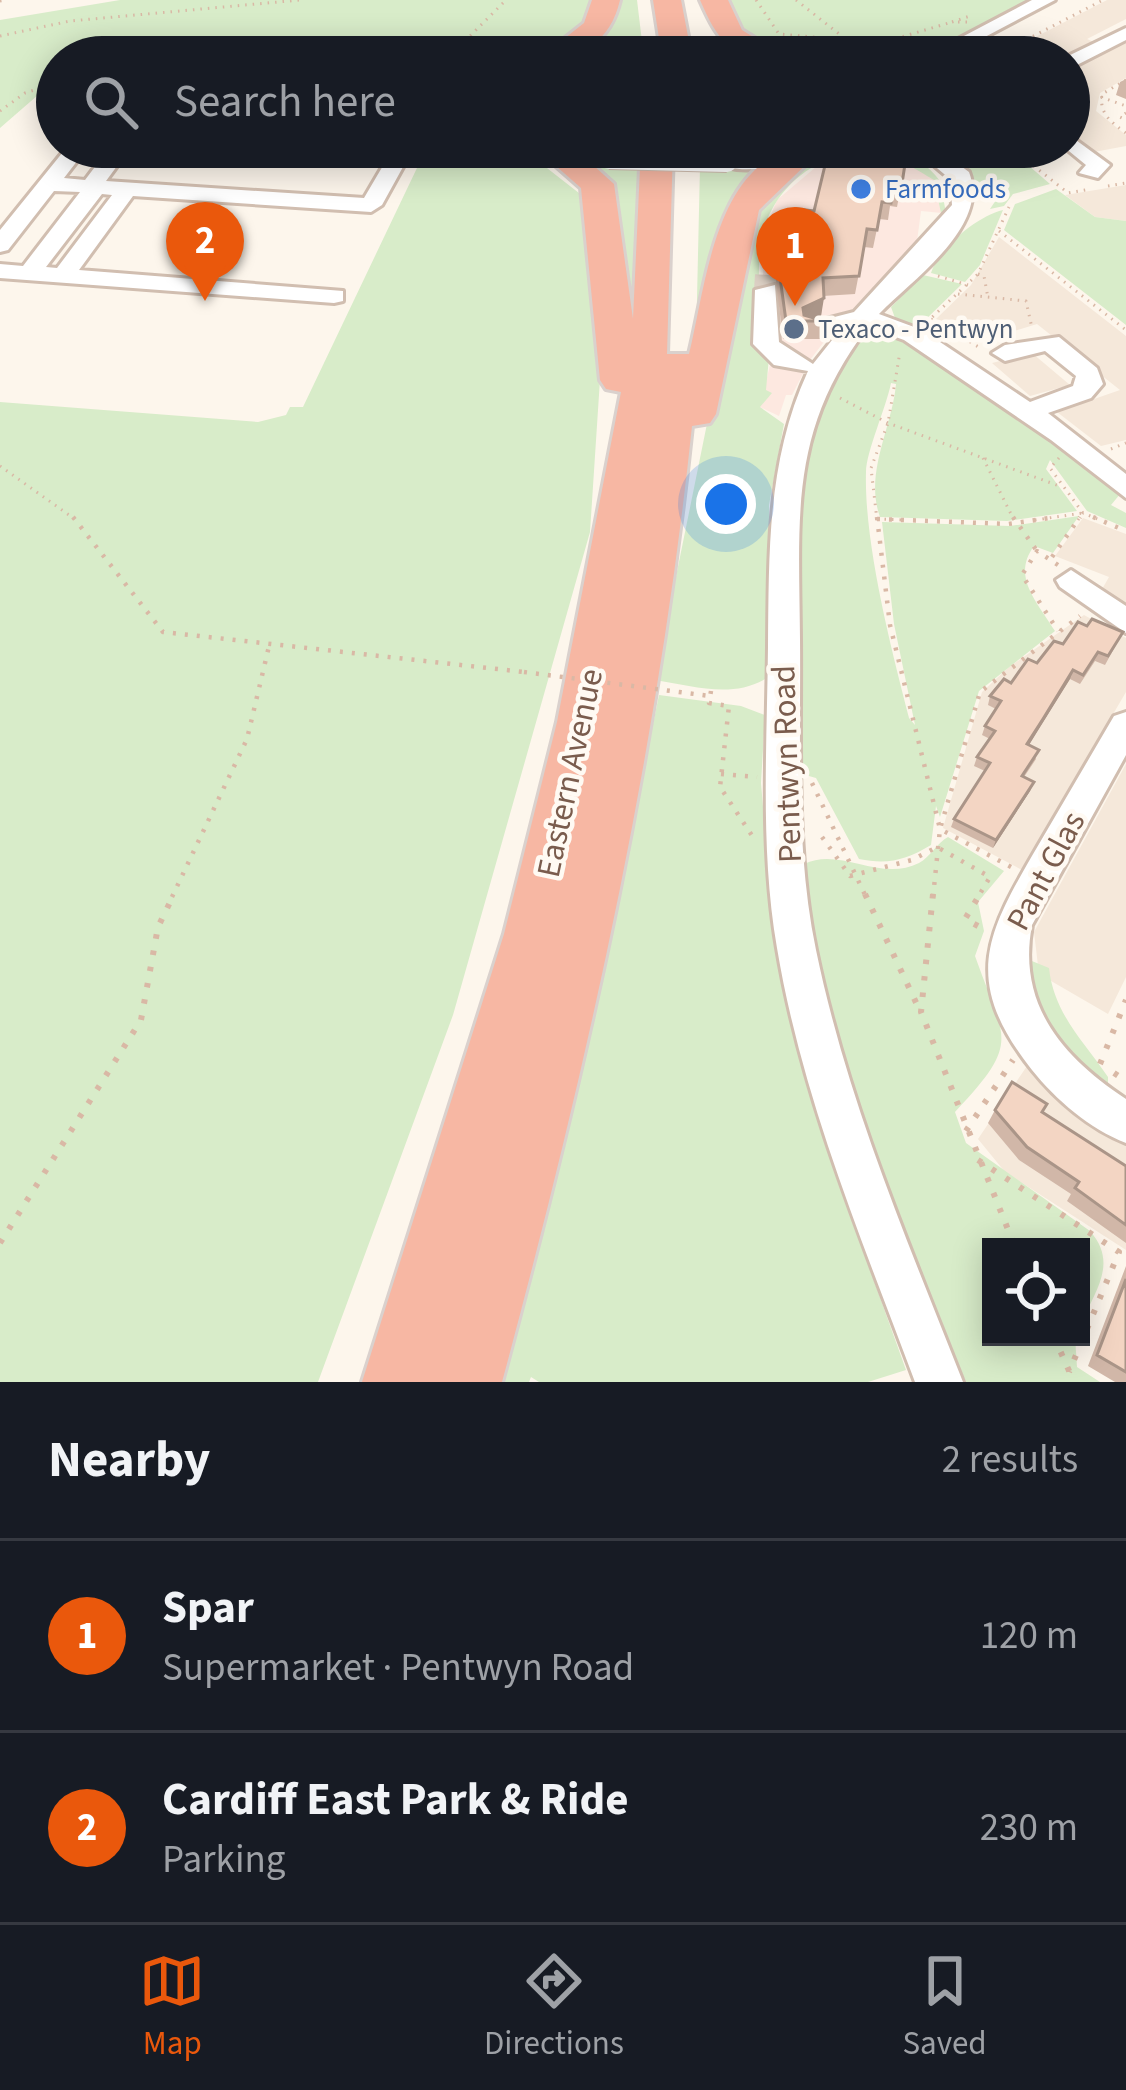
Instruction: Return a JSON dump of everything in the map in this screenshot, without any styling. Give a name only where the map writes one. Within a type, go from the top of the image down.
[{"type":"highway","points":[[587,36],[603,21],[606,0]]},
{"type":"highway","points":[[644,36],[650,0]]},
{"type":"highway","points":[[668,0],[674,36]]},
{"type":"highway","points":[[715,0],[732,36]]},
{"type":"highway","points":[[576,168],[597,184],[602,201],[622,355],[617,440],[648,483],[688,445],[742,208],[781,168]]},
{"type":"highway","name":"Eastern Avenue","points":[[465,1382],[583,939],[628,724],[648,483],[652,319],[635,168]]},
{"type":"highway","name":"Eastern Avenue","points":[[399,1382],[534,934],[583,722],[648,483],[684,321],[704,168]]},
{"type":"street","points":[[975,36],[1046,0]]},
{"type":"street","points":[[996,36],[1065,0]]},
{"type":"street","points":[[1090,52],[1126,33]]},
{"type":"street","points":[[1090,157],[1100,165],[1090,173]]},
{"type":"street","points":[[0,245],[62,168]]},
{"type":"street","points":[[28,273],[107,168]]},
{"type":"street","points":[[50,184],[364,206],[376,202],[393,168]]},
{"type":"street","points":[[933,168],[958,183],[962,177],[953,168]]},
{"type":"street","name":"Pentwyn Road","points":[[940,1382],[842,1128],[796,947],[784,818],[784,512],[814,360],[955,222],[964,206],[958,183]]},
{"type":"street","points":[[63,276],[127,189]]},
{"type":"street","points":[[0,271],[334,296]]},
{"type":"street","points":[[771,276],[766,344],[783,360],[814,360]]},
{"type":"street","points":[[863,317],[915,332],[1029,411],[1126,489]]},
{"type":"street","points":[[994,351],[1050,341],[1088,373],[1090,384],[1082,392],[1029,411]]},
{"type":"street","points":[[1071,580],[1113,612]]},
{"type":"street","name":"Pant Glas","points":[[1126,725],[1008,938],[1008,980],[1051,1066],[1126,1123]]},
{"type":"path","points":[[0,36],[70,21],[300,0]]},
{"type":"path","points":[[470,36],[506,0]]},
{"type":"path","points":[[756,0],[778,34],[801,36]]},
{"type":"path","points":[[796,0],[843,36]]},
{"type":"path","points":[[1034,36],[1103,0]]},
{"type":"path","points":[[904,36],[952,22]]},
{"type":"path","points":[[1101,97],[1126,80]]},
{"type":"path","points":[[0,111],[36,90]]},
{"type":"path","points":[[1101,97],[1126,106]]},
{"type":"path","points":[[1101,97],[1100,110],[1125,124]]},
{"type":"path","points":[[1035,168],[1058,187]]},
{"type":"path","points":[[1009,207],[978,274],[915,332],[871,468],[890,625],[940,829],[1037,882]]},
{"type":"path","points":[[999,232],[1126,330]]},
{"type":"path","points":[[924,272],[968,285]]},
{"type":"path","points":[[978,274],[984,276],[988,298]]},
{"type":"path","points":[[958,294],[1027,301],[1036,345]]},
{"type":"path","points":[[915,332],[994,351]]},
{"type":"path","points":[[814,360],[888,423],[1062,488]]},
{"type":"path","points":[[1079,449],[1051,461],[1062,488],[1084,513],[1126,531]]},
{"type":"path","points":[[983,458],[1016,523],[1037,551],[1052,557],[1084,513]]},
{"type":"path","points":[[0,466],[31,482],[81,520],[164,632],[710,693],[709,703],[729,706],[721,774],[728,806],[758,841]]},
{"type":"path","points":[[877,519],[1016,523],[1084,513]]},
{"type":"path","points":[[1037,551],[1022,575],[1058,632]]},
{"type":"path","points":[[921,1012],[940,829],[980,692],[1058,632],[1113,612]]},
{"type":"path","points":[[0,1243],[141,1020],[158,927],[247,739],[270,642]]},
{"type":"path","points":[[721,774],[748,777]]},
{"type":"path","points":[[811,781],[860,875],[921,1012],[1011,1238]]},
{"type":"path","points":[[807,842],[837,831]]},
{"type":"path","points":[[822,837],[850,876],[937,847]]},
{"type":"path","points":[[937,847],[990,878],[965,920],[978,926]]},
{"type":"path","points":[[1126,1000],[1096,1062],[1126,1081]]},
{"type":"path","points":[[967,1131],[1014,1059]]},
{"type":"path","points":[[978,1160],[1119,1252],[1069,1372]]},
{"type":"path","points":[[1058,1346],[1074,1382]]},
{"type":"shaded area","points":[[1107,0],[1126,0],[1126,19],[1090,37],[1038,36]]},
{"type":"shaded area","points":[[1126,40],[1126,78],[1100,93],[1096,111],[1126,135],[1126,146],[1090,149],[1090,60]]},
{"type":"shaded area","points":[[815,168],[916,168],[935,180],[942,213],[921,211],[917,241],[921,242],[836,326],[810,360],[792,395],[786,395],[779,416],[760,407],[770,365],[763,358],[763,234],[777,200]]},
{"type":"shaded area","points":[[1126,185],[1126,221],[1095,217],[1065,195]]},
{"type":"shaded area","points":[[999,237],[1126,336],[1126,440],[1101,446],[1057,412],[1120,390],[1037,324],[985,340],[967,338],[936,319],[971,285]]},
{"type":"shaded area","points":[[1032,353],[1070,385],[1030,396],[992,363]]},
{"type":"shaded area","points":[[1083,518],[1126,534],[1126,607],[1101,591],[1109,577],[1055,556]]},
{"type":"shaded area","points":[[1084,615],[1126,638],[1126,692],[1022,870],[943,828],[982,692],[1009,667]]},
{"type":"shaded area","points":[[1126,764],[1126,977],[1108,1014],[1039,974],[1034,932]]},
{"type":"shaded area","points":[[1029,1063],[1126,1142],[1126,1250],[1005,1172],[978,1139]]},
{"type":"green space","points":[[120,0],[597,0],[590,22],[568,36],[36,36],[36,97],[0,128],[0,20]]},
{"type":"green space","points":[[618,0],[637,0],[641,36],[596,36],[609,25]]},
{"type":"green space","points":[[727,0],[1030,0],[962,36],[749,36]]},
{"type":"green space","points":[[417,168],[547,168],[593,204],[602,349],[590,532],[453,1015],[318,1382],[0,1382],[0,402],[258,422],[286,415],[290,407],[303,407]]},
{"type":"green space","points":[[587,168],[643,168],[634,335]]},
{"type":"green space","points":[[700,168],[776,168],[696,343]]},
{"type":"green space","points":[[797,168],[812,168],[792,183],[769,216],[759,265],[764,357],[769,357],[766,390],[772,393],[760,407],[784,424],[769,505],[770,676],[743,688],[699,688],[655,680],[751,207]]},
{"type":"green space","points":[[913,168],[929,168],[940,181],[946,213],[941,213],[934,180]]},
{"type":"green space","points":[[952,168],[1031,168],[1050,184],[1013,194],[1004,206],[990,209],[996,200],[986,198]]},
{"type":"green space","points":[[1056,189],[1095,217],[1126,221],[1126,325],[1004,230],[1015,204]]},
{"type":"green space","points":[[1003,210],[980,265],[965,282],[931,273],[960,235]]},
{"type":"green space","points":[[923,275],[962,284],[917,328],[895,318],[891,307]]},
{"type":"green space","points":[[876,332],[906,338],[969,373],[1121,493],[1111,505],[1126,513],[1126,528],[1087,511],[1050,460],[1046,469],[1077,511],[1007,521],[880,517],[875,484],[894,401],[896,384],[891,383],[867,463],[867,500],[887,628],[909,718],[915,725],[894,624],[882,522],[1010,526],[1079,516],[1053,553],[1034,546],[1025,567],[1029,588],[1055,631],[979,691],[940,817],[936,806],[931,845],[888,861],[859,859],[816,778],[791,771],[801,439],[851,350]]},
{"type":"green space","points":[[659,695],[741,706],[765,715],[761,783],[773,927],[797,1040],[830,1158],[906,1370],[868,1382],[539,1382],[531,1377],[529,1382],[494,1382],[614,912]]},
{"type":"green space","points":[[948,837],[1004,871],[978,902],[984,931],[975,956],[1001,1039],[991,1070],[955,1112],[966,1143],[1090,1231],[1103,1254],[1102,1276],[1090,1305],[1090,1238],[982,1238],[982,1346],[1076,1346],[1077,1367],[1100,1382],[966,1382],[896,1220],[801,955],[804,864],[832,859],[904,868],[923,860]]},
{"type":"green space","points":[[1027,959],[1049,968],[1063,1013],[1108,1077],[1108,1087],[1037,1029]]},
{"type":"building","points":[[824,168],[904,168],[901,190],[893,189],[891,203],[882,202],[877,230],[867,229],[859,276],[823,278],[824,298],[803,308],[804,315],[824,321],[786,321],[778,263],[797,209],[814,211]]},
{"type":"building","points":[[1092,619],[1123,632],[1108,656],[1098,652],[1083,675],[1073,670],[1027,744],[1039,750],[1022,776],[1034,782],[996,840],[954,819],[990,763],[977,757],[995,731],[985,726],[1001,701],[990,696],[1004,679],[1011,683],[1028,659],[1037,663],[1054,641],[1063,644],[1078,622],[1087,626]]},
{"type":"building","points":[[1012,1082],[1047,1104],[1042,1112],[1126,1166],[1126,1225],[1075,1188],[1079,1182],[1027,1147],[995,1110]]},
{"type":"building","points":[[1126,1279],[1126,1372],[1097,1355]]},
{"type":"tunnel","points":[[767,290],[768,275]]},
{"type":"place","name":"Farmfoods","points":[[861,189]]},
{"type":"place","name":"Cardiff East Park & Ride","points":[[205,301]]},
{"type":"place","name":"Spar","points":[[795,306]]},
{"type":"place","name":"Texaco - Pentwyn","points":[[794,329]]}]
